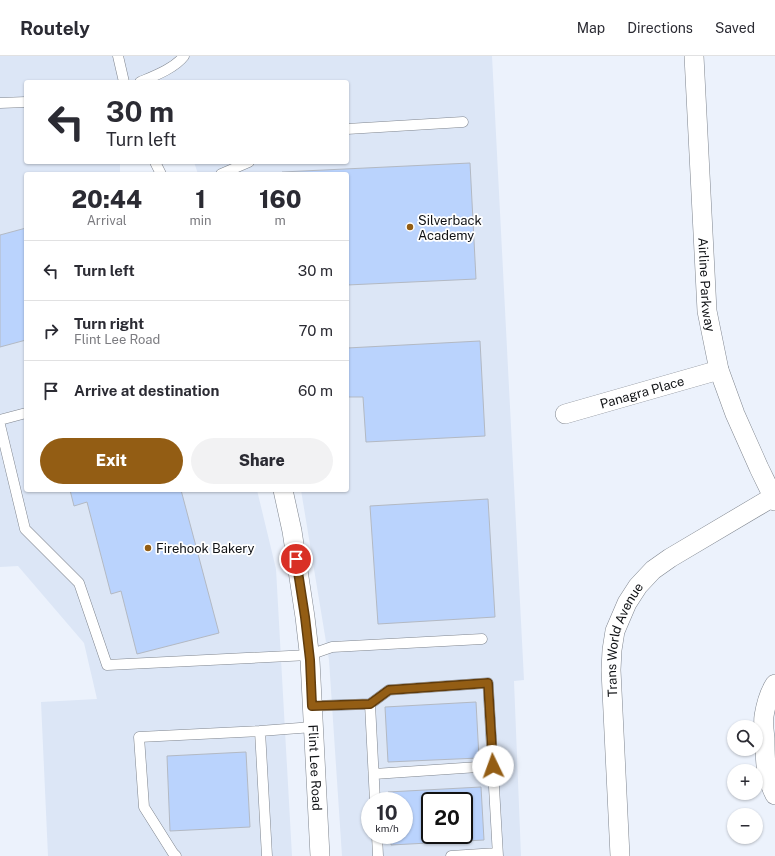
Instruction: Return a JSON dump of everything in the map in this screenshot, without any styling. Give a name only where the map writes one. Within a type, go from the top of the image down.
[{"type":"street","name":"Airline Parkway","points":[[694,56],[707,311],[719,370],[735,414],[758,468],[774,499]]},
{"type":"street","name":"Panagra Place","points":[[565,414],[719,370]]},
{"type":"street","name":"Flint Lee Road","points":[[283,492],[292,531],[309,655],[320,856]]},
{"type":"street","name":"Trans World Avenue","points":[[620,856],[611,670],[612,650],[616,631],[627,603],[638,586],[653,570],[664,562],[774,499]]},
{"type":"street","points":[[775,684],[768,699],[764,717],[766,768],[770,785],[775,795]]},
{"type":"lane","points":[[118,56],[124,80]]},
{"type":"lane","points":[[144,80],[174,65],[184,56]]},
{"type":"lane","points":[[0,103],[24,102]]},
{"type":"lane","points":[[349,129],[463,122]]},
{"type":"lane","points":[[226,172],[244,164]]},
{"type":"lane","points":[[0,420],[24,414]]},
{"type":"lane","points":[[0,425],[24,529],[79,583],[107,665],[309,655],[332,647],[482,640]]},
{"type":"lane","points":[[312,706],[370,704],[389,690],[488,683],[498,854],[451,856]]},
{"type":"lane","points":[[370,704],[375,792]]},
{"type":"lane","points":[[176,856],[144,806],[139,737],[313,727]]},
{"type":"lane","points":[[260,731],[268,856]]},
{"type":"lane","points":[[374,774],[493,766]]},
{"type":"lane","points":[[377,844],[378,856]]},
{"type":"shaded area","points":[[0,56],[492,56],[524,680],[514,681],[521,856],[342,856],[329,660],[301,492],[349,492],[349,172],[197,172],[195,164],[349,164],[349,80],[24,80],[24,164],[120,164],[120,172],[24,172],[24,492],[257,492],[276,569],[292,856],[48,856],[41,702],[97,699],[84,643],[18,566],[0,567]]},
{"type":"building","name":"Silverback Academy","points":[[470,163],[476,279],[349,285],[349,172],[282,172]]},
{"type":"building","points":[[24,229],[24,341],[0,347],[0,235]]},
{"type":"building","points":[[480,341],[485,436],[366,442],[363,397],[349,397],[349,348]]},
{"type":"building","name":"Firehook Bakery","points":[[70,492],[182,492],[219,633],[137,654],[121,591],[111,594],[87,502],[74,506]]},
{"type":"building","points":[[488,499],[495,617],[378,624],[370,506]]},
{"type":"building","points":[[476,702],[479,758],[388,762],[385,707]]},
{"type":"building","points":[[246,752],[250,827],[170,831],[167,756]]},
{"type":"building","points":[[481,787],[484,840],[473,841],[473,792],[421,792],[421,843],[413,844],[413,792],[388,792]]},
{"type":"place","name":"Silverback Academy","points":[[410,227]]},
{"type":"place","name":"Firehook Bakery","points":[[148,548]]},
{"type":"route","points":[[296,559],[310,660],[312,706],[370,704],[389,690],[488,683],[493,766]]}]
